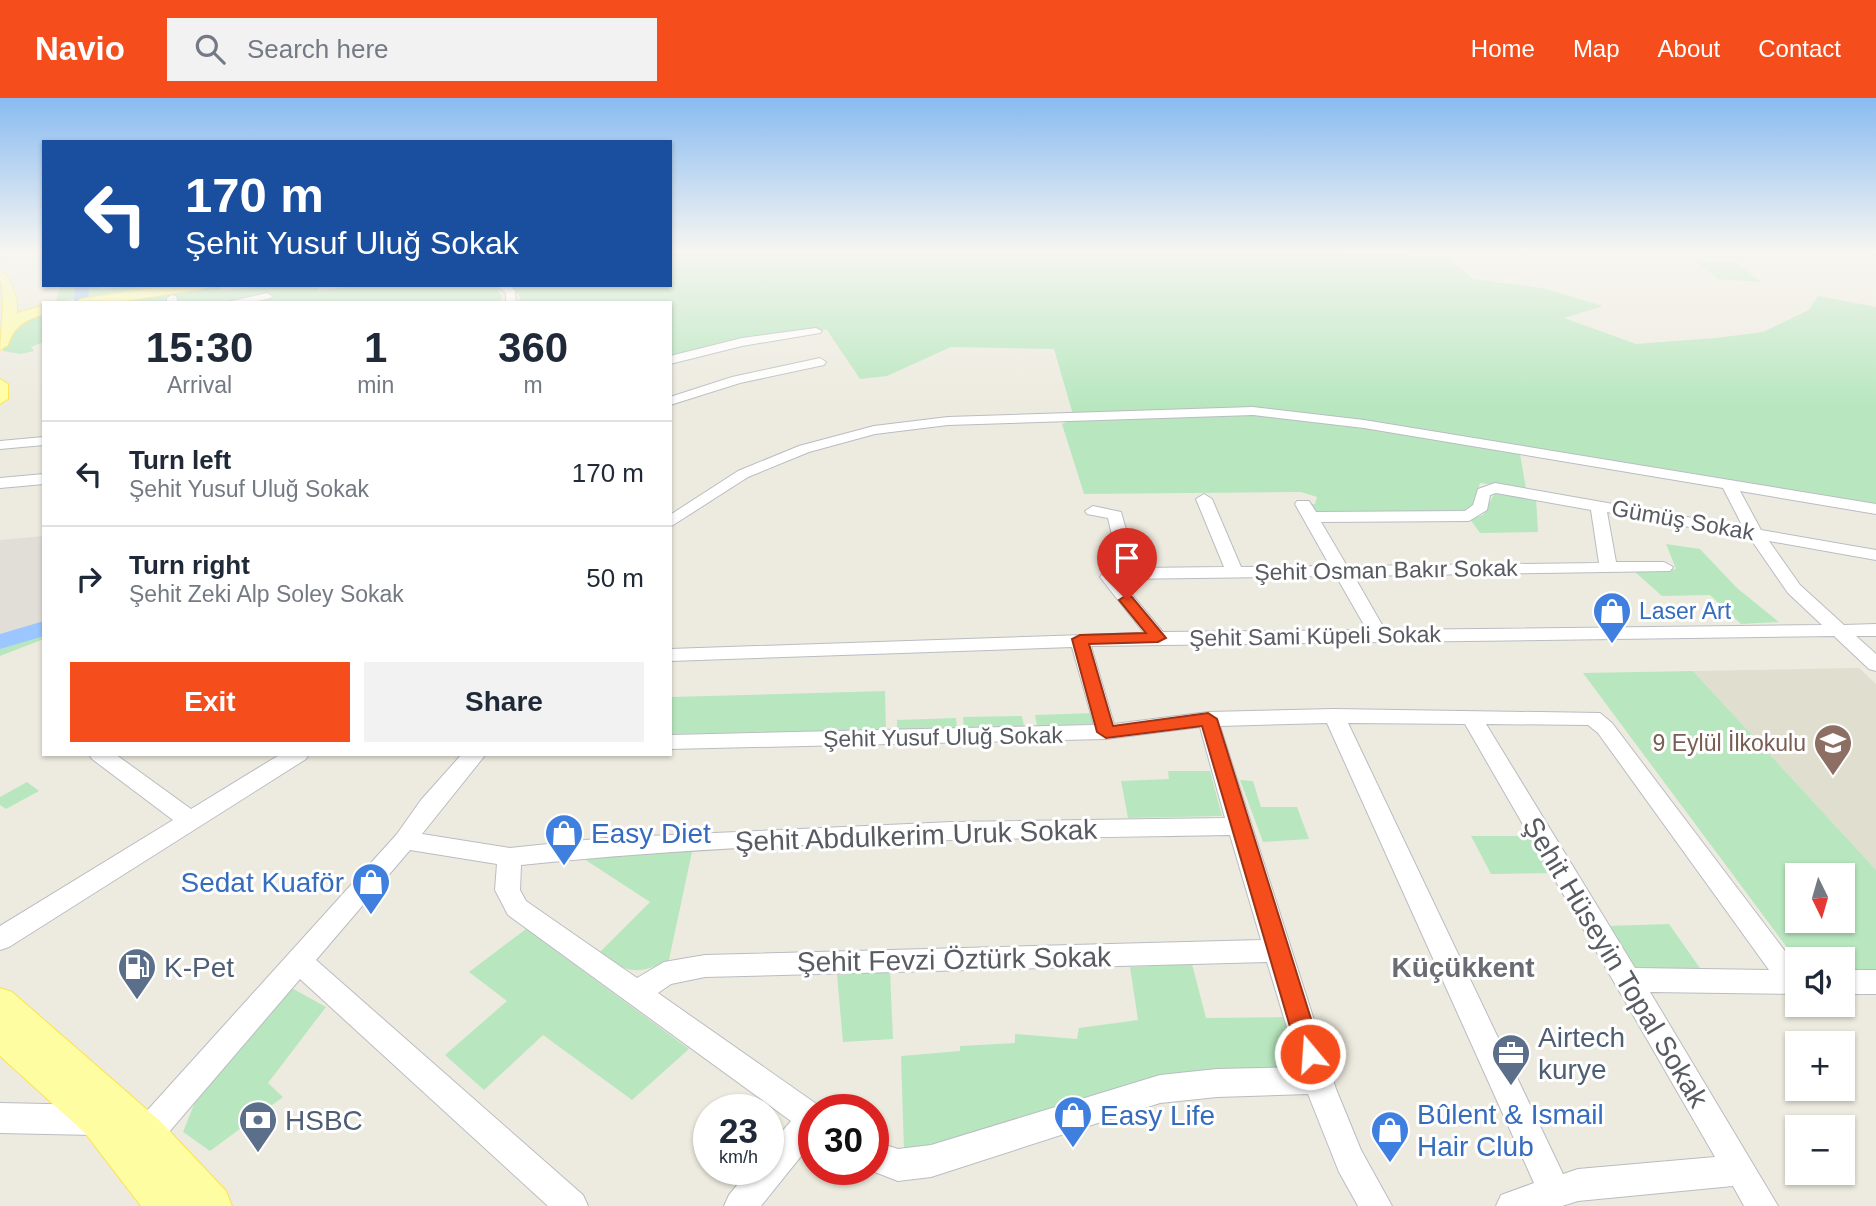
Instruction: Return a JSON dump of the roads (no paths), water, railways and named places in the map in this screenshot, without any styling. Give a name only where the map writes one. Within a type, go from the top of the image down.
[{"type":"main road","points":[[0,345],[4,302]]},
{"type":"main road","points":[[7,302],[22,316],[42,308]]},
{"type":"main road","points":[[13,302],[42,307]]},
{"type":"main road","points":[[0,384],[0,399]]},
{"type":"main road","points":[[0,1003],[146,1135],[211,1206]]},
{"type":"main road","points":[[0,1033],[99,1120],[167,1206]]},
{"type":"street","points":[[672,360],[742,342],[816,331]]},
{"type":"street","points":[[672,400],[737,380],[820,362]]},
{"type":"street","points":[[672,521],[743,474],[831,440],[920,423],[1052,416],[1253,411],[1287,413],[1876,509]]},
{"type":"street","points":[[0,445],[42,441]]},
{"type":"street","points":[[0,483],[42,478]]},
{"type":"street","points":[[1730,486],[1754,532],[1794,589],[1876,665]]},
{"type":"street","name":"Gümüş Sokak","points":[[1342,572],[1307,511],[1469,516],[1478,511],[1483,492],[1489,488],[1876,555]]},
{"type":"street","points":[[1204,499],[1234,571]]},
{"type":"street","points":[[1598,506],[1608,568]]},
{"type":"street","points":[[1093,511],[1115,515],[1129,572]]},
{"type":"street","name":"Şehit Osman Bakır Sokak","points":[[1158,638],[1109,577],[1129,572],[1664,567]]},
{"type":"street","points":[[1342,572],[1379,635]]},
{"type":"street","name":"Şehit Sami Küpeli Sokak","points":[[672,655],[1080,639],[1876,630]]},
{"type":"street","points":[[1080,639],[1106,732]]},
{"type":"street","points":[[1334,716],[1553,1191]]},
{"type":"street","name":"Şehit Yusuf Uluğ Sokak","points":[[672,742],[1106,732],[1208,719],[1334,716],[1592,718],[1607,731],[1785,969]]},
{"type":"street","name":"Şehit Hüseyin Topal Sokak","points":[[1471,717],[1762,1206]]},
{"type":"street","points":[[1208,719],[1238,826],[1318,1080],[1345,1153],[1376,1206]]},
{"type":"street","points":[[103,756],[189,820]]},
{"type":"street","points":[[0,939],[295,756]]},
{"type":"street","points":[[146,1135],[405,840],[429,806],[473,756]]},
{"type":"street","name":"Şehit Abdulkerim Uruk Sokak","points":[[405,840],[510,857],[605,847],[952,831],[1238,826]]},
{"type":"street","points":[[510,857],[506,884],[511,901],[517,908],[798,1109]]},
{"type":"street","name":"Şehit Fevzi Öztürk Sokak","points":[[638,992],[664,974],[705,966],[1277,951]]},
{"type":"street","points":[[298,961],[572,1206]]},
{"type":"street","points":[[1627,980],[1785,982]]},
{"type":"street","points":[[1855,982],[1876,982]]},
{"type":"street","points":[[889,1162],[898,1165],[931,1161],[1160,1089],[1217,1083],[1318,1080]]},
{"type":"street","points":[[0,1118],[99,1120]]},
{"type":"street","points":[[740,1206],[798,1138]]},
{"type":"street","points":[[1512,1206],[1553,1191],[1618,1180],[1740,1170]]},
{"type":"waterway","points":[[0,642],[42,629]]},
{"type":"place","name":"Laser Art","points":[[1612,645]]},
{"type":"place","name":"9 Eylül İlkokulu","points":[[1833,777]]},
{"type":"place","name":"Easy Diet","points":[[564,867]]},
{"type":"place","name":"Sedat Kuaför","points":[[371,916]]},
{"type":"place","name":"K-Pet","points":[[137,1001]]},
{"type":"place","name":"Airtech kurye","points":[[1511,1087]]},
{"type":"place","name":"Easy Life","points":[[1073,1149]]},
{"type":"place","name":"HSBC","points":[[258,1154]]},
{"type":"place","name":"Bûlent & Ismail Hair Club","points":[[1390,1164]]},
{"type":"district","name":"Küçükkent","points":[[1463,967]]}]
